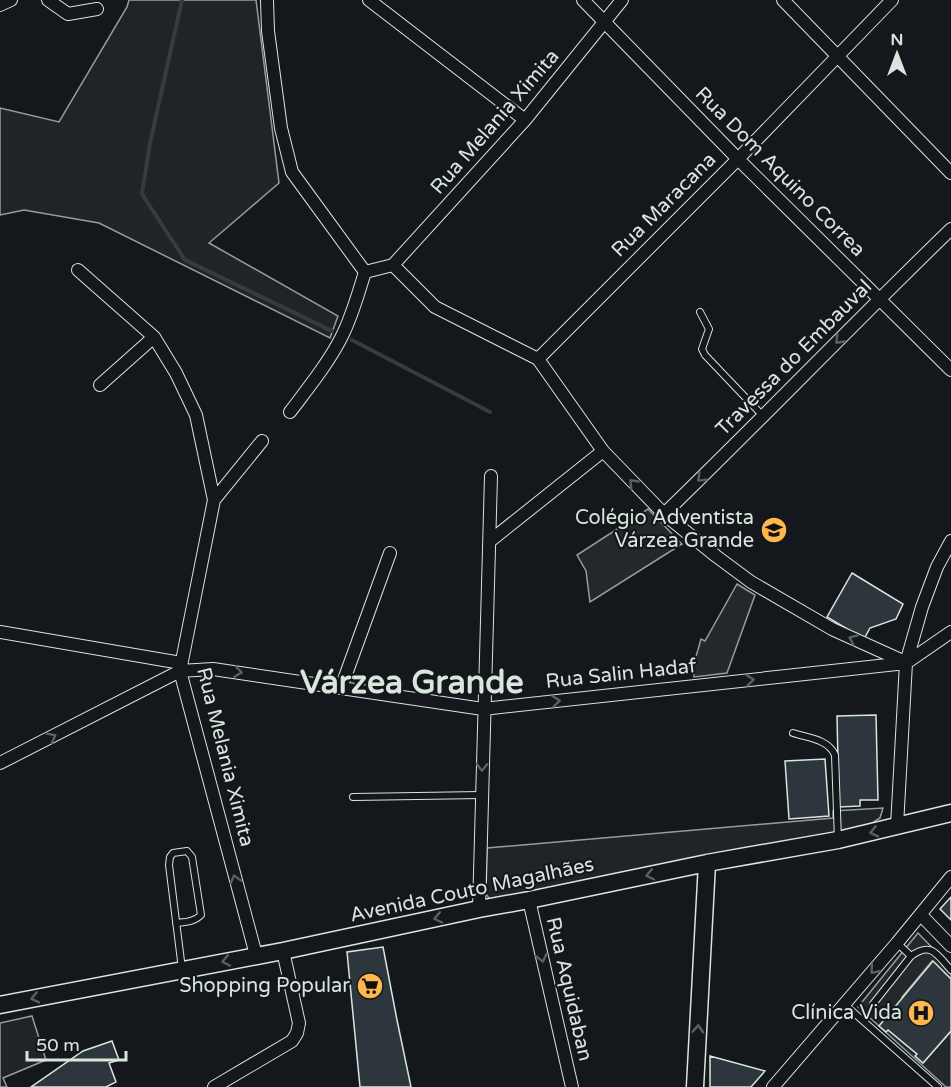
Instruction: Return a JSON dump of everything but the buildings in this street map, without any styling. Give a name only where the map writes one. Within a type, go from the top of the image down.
[{"type":"main road","name":"Avenida Couto Magalhães","points":[[0,1005],[283,951],[707,863],[838,840],[951,813]]},
{"type":"main road","points":[[695,1087],[707,863]]},
{"type":"street","points":[[0,5],[11,0]]},
{"type":"street","points":[[48,0],[68,14],[97,9]]},
{"type":"street","points":[[267,0],[268,31],[281,128],[292,172],[365,272]]},
{"type":"street","points":[[369,0],[525,120]]},
{"type":"street","name":"Rua Dom Aquino Correa","points":[[583,0],[738,159],[951,370]]},
{"type":"street","name":"Rua Melania Ximita","points":[[393,265],[525,120],[622,0]]},
{"type":"street","points":[[783,0],[951,172]]},
{"type":"street","name":"Rua Maracana","points":[[538,359],[738,159],[892,0]]},
{"type":"street","name":"Travessa do Embauval","points":[[664,514],[951,229]]},
{"type":"street","points":[[365,272],[393,265],[435,307],[538,359],[603,451],[664,514],[751,582],[832,629],[906,663]]},
{"type":"street","points":[[78,270],[154,337],[176,373],[196,415],[214,500]]},
{"type":"street","points":[[290,412],[327,363],[342,337],[365,272]]},
{"type":"street","points":[[100,385],[154,337]]},
{"type":"street","name":"Rua Melania Ximita","points":[[256,955],[181,667],[214,500],[262,441]]},
{"type":"street","points":[[490,542],[603,451]]},
{"type":"street","points":[[479,909],[491,476]]},
{"type":"street","points":[[897,826],[906,663],[922,607],[937,567],[951,541]]},
{"type":"street","points":[[341,688],[390,553]]},
{"type":"street","points":[[0,632],[181,667]]},
{"type":"street","name":"Rua Salin Hadaf","points":[[181,667],[213,669],[483,709],[906,663],[951,632]]},
{"type":"street","points":[[0,763],[181,667]]},
{"type":"street","points":[[773,1087],[951,877]]},
{"type":"street","name":"Rua Aquidaban","points":[[529,900],[572,1087]]},
{"type":"street","points":[[921,915],[951,946]]},
{"type":"street","points":[[214,1087],[292,1041],[297,1033],[299,1023],[283,951]]},
{"type":"lane","points":[[700,312],[709,329],[702,349],[705,355],[764,417]]},
{"type":"lane","points":[[793,733],[826,743],[835,754],[838,840]]},
{"type":"lane","points":[[353,796],[481,795]]},
{"type":"lane","points":[[176,923],[190,922],[201,915],[192,857],[187,851],[180,850],[170,857],[169,865],[176,923],[183,969]]},
{"type":"lane","points":[[897,943],[911,956]]},
{"type":"lane","points":[[873,1004],[911,956],[925,948],[932,950],[951,970]]},
{"type":"lane","points":[[844,1004],[938,1087]]},
{"type":"shaded area","points":[[129,0],[256,0],[279,183],[209,243],[338,316],[330,338],[99,223],[24,210],[0,215],[0,108],[59,122]]},
{"type":"shaded area","points":[[648,509],[682,544],[590,602],[586,571],[577,555]]},
{"type":"shaded area","points":[[737,584],[755,595],[727,673],[694,677],[693,667],[701,639],[705,641]]},
{"type":"shaded area","points":[[883,808],[880,818],[866,827],[491,901],[486,894],[487,848],[833,818],[833,811]]},
{"type":"shaded area","points":[[918,933],[951,967],[951,979],[932,961],[902,997],[888,1030],[917,1054],[916,1057],[923,1063],[951,1031],[951,1087],[946,1087],[858,1007]]},
{"type":"shaded area","points":[[32,1016],[46,1060],[3,1078],[7,1087],[0,1087],[0,1023]]},
{"type":"waterway","points":[[182,0],[150,143],[142,194],[185,260],[332,331]]},
{"type":"waterway","points":[[352,340],[490,412]]},
{"type":"place","name":"Colégio Adventista Várzea Grande","points":[[774,530]]},
{"type":"place","name":"Shopping Popular","points":[[370,986]]},
{"type":"place","name":"Clínica Vida","points":[[921,1013]]},
{"type":"district","name":"Várzea Grande","points":[[412,683]]}]
